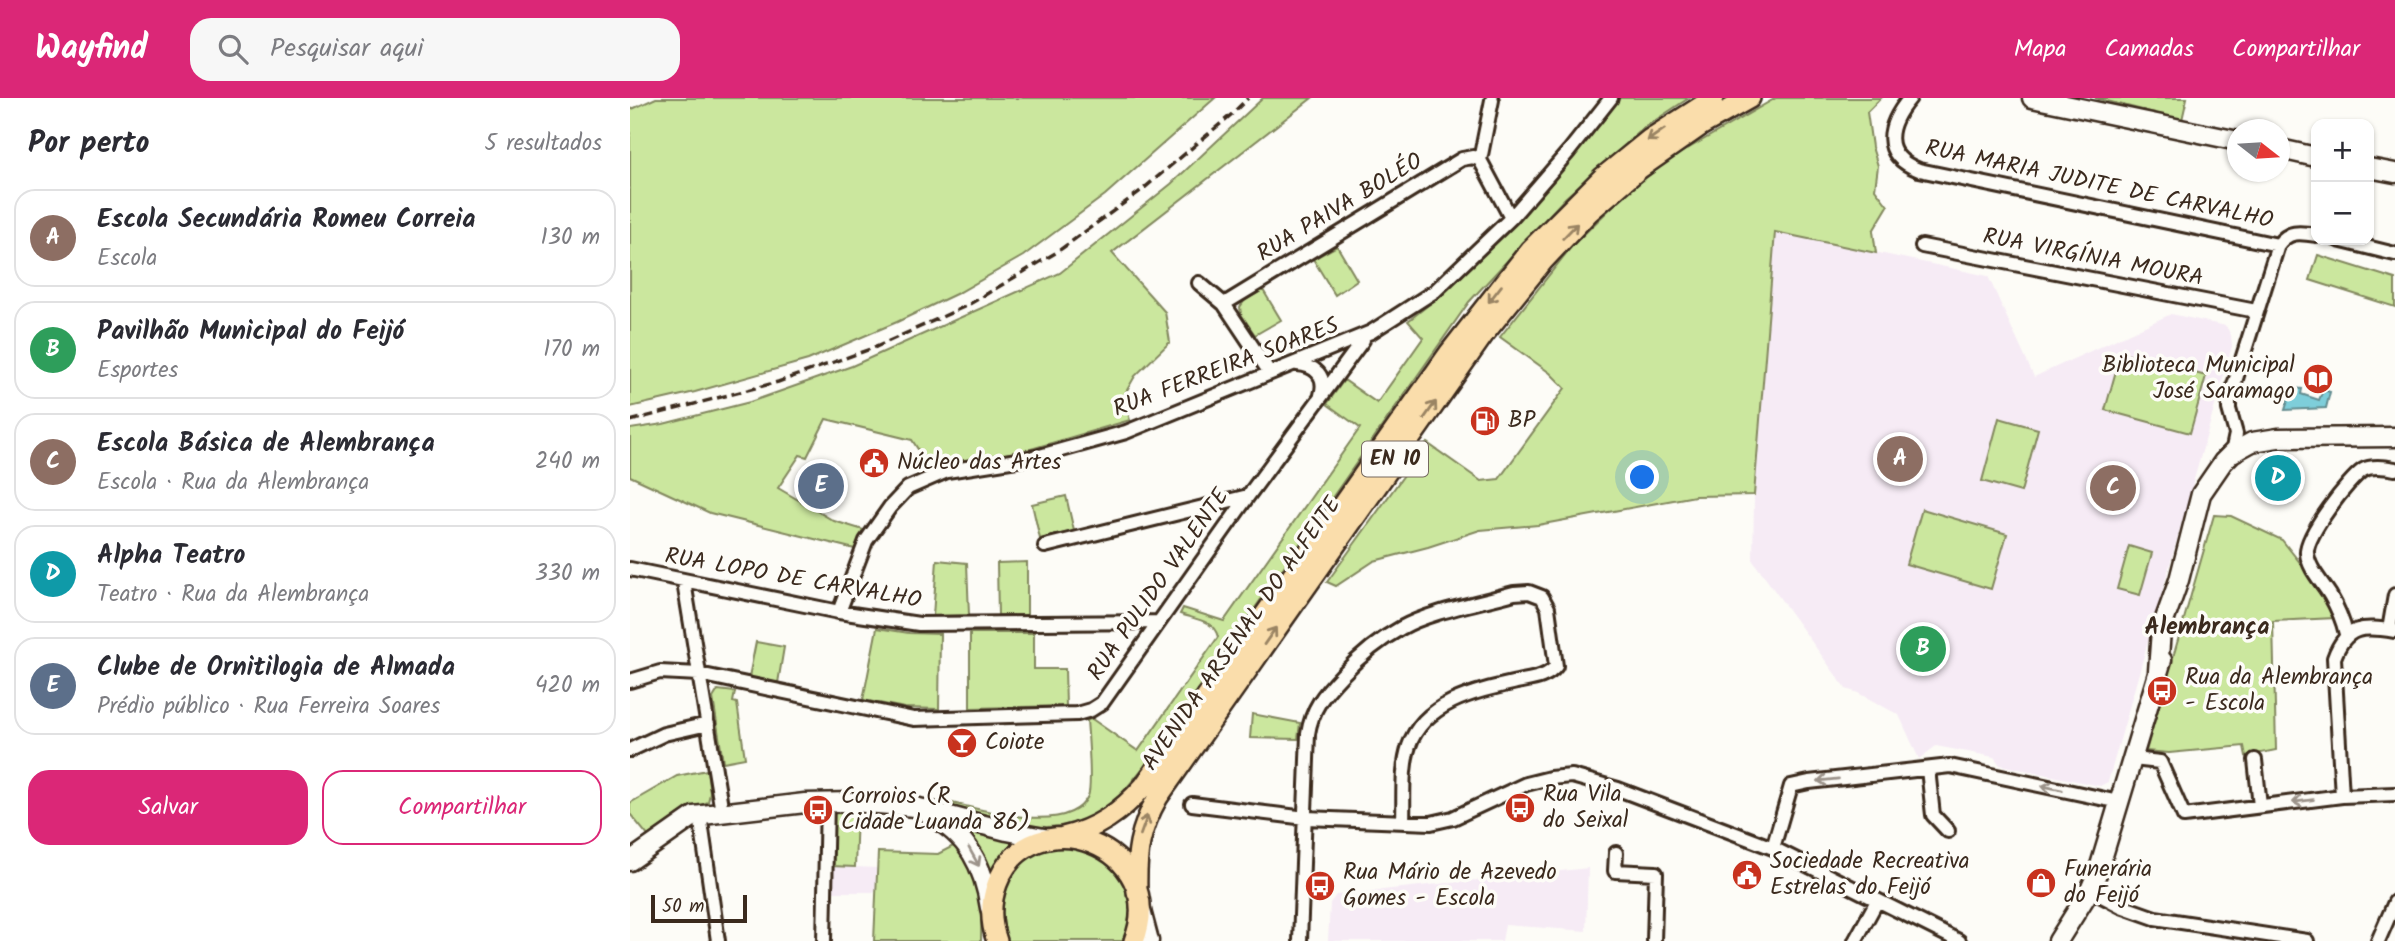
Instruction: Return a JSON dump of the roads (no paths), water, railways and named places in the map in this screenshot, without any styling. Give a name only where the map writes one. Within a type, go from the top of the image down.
[{"type":"main road","name":"AVENIDA ARSENAL DO ALFEITE","points":[[993,931],[994,891],[1006,867],[1025,849],[1081,833],[1105,821],[1144,786],[1450,352],[1530,250],[1603,177],[1650,139],[1714,98]]},
{"type":"main road","name":"AVENIDA ARSENAL DO ALFEITE","points":[[1134,941],[1138,928],[1138,846],[1146,818],[1158,797],[1484,334],[1565,236],[1614,190],[1680,139],[1750,98]]},
{"type":"main road","points":[[2032,98],[2227,139]]},
{"type":"main road","points":[[2290,151],[2311,156]]},
{"type":"main road","points":[[2374,169],[2395,173]]},
{"type":"main road","points":[[2058,941],[2090,890],[2119,802],[2177,615],[2179,580],[2201,494],[2211,476],[2232,453],[2258,442],[2278,438],[2395,437]]},
{"type":"main road","points":[[2197,514],[2231,470],[2258,442]]},
{"type":"main road","points":[[630,861],[686,820],[701,815],[827,802],[901,805],[1007,831],[1085,839],[1105,848],[1129,872],[1139,898],[1149,941]]},
{"type":"main road","points":[[901,805],[943,823],[967,844],[982,872],[993,931]]},
{"type":"street","name":"RUA FERREIRA SOARES","points":[[839,612],[866,541],[908,488],[947,471],[1036,457],[1126,432],[1371,332],[1435,292],[1511,218],[1570,151],[1611,98]]},
{"type":"street","name":"RUA MARIA JUDITE DE CARVALHO","points":[[1910,98],[1892,123],[1890,134],[1898,158],[1919,170],[2278,245],[2292,233],[2311,235]]},
{"type":"street","points":[[1492,100],[1480,160],[1511,218]]},
{"type":"street","name":"RUA PAIVA BOLÉO","points":[[1224,304],[1462,159],[1473,157],[1480,160]]},
{"type":"street","points":[[2232,453],[2236,434],[2229,401],[2278,245]]},
{"type":"street","points":[[2358,245],[2395,254]]},
{"type":"street","name":"RUA VIRGÍNIA MOURA","points":[[1922,246],[2256,311]]},
{"type":"street","points":[[1199,282],[1224,304],[1270,373]]},
{"type":"street","name":"RUA PULIDO VALENTE","points":[[630,681],[660,671],[699,674],[914,719],[1077,714],[1091,710],[1102,703],[1248,496],[1353,352],[1371,332]]},
{"type":"street","points":[[1293,364],[1308,366],[1319,373],[1324,384],[1320,399]]},
{"type":"street","points":[[2236,434],[2258,442]]},
{"type":"street","points":[[2346,634],[2331,596],[2310,565],[2308,542],[2315,526],[2364,470],[2377,467],[2395,469]]},
{"type":"street","points":[[1045,546],[1248,496]]},
{"type":"street","name":"RUA LOPO DE CARVALHO","points":[[630,569],[839,612],[919,624],[1159,622]]},
{"type":"street","points":[[684,582],[722,811]]},
{"type":"street","points":[[1300,941],[1308,734],[1311,718],[1321,698],[1373,646],[1412,623],[1522,592],[1536,594],[1545,601],[1556,666],[1545,676],[1472,692],[1457,698],[1443,707],[1414,735],[1407,757],[1403,822]]},
{"type":"street","points":[[2342,796],[2334,658],[2346,634],[2358,629],[2392,631],[2395,595]]},
{"type":"street","points":[[630,750],[664,734],[708,724]]},
{"type":"street","points":[[2133,759],[2160,762],[2184,816],[2342,796],[2395,794]]},
{"type":"street","points":[[2255,760],[2260,807]]},
{"type":"street","points":[[1773,848],[1791,786],[1950,766],[2119,802]]},
{"type":"street","points":[[1928,769],[1933,815],[1948,831]]},
{"type":"street","points":[[1192,804],[1306,818],[1431,823],[1453,818],[1512,789],[1550,778],[1572,776],[1618,789],[1773,848],[1959,941]]},
{"type":"street","points":[[824,941],[827,802]]},
{"type":"street","points":[[701,815],[718,941]]},
{"type":"street","points":[[1616,853],[1615,871],[1656,873],[1654,941]]},
{"type":"street","points":[[2090,890],[2121,906],[2155,918],[2307,941]]},
{"type":"street","points":[[1855,941],[1877,901]]},
{"type":"street","points":[[2378,941],[2395,902]]},
{"type":"water","points":[[2292,388],[2302,389],[2301,394],[2319,400],[2323,390],[2330,392],[2326,408],[2285,410]]},
{"type":"railway","points":[[630,421],[778,382],[876,347],[968,305],[1057,252],[1142,190],[1248,98]]},
{"type":"place","name":"Biblioteca Municipal José Saramago","points":[[2318,379]]},
{"type":"place","name":"BP","points":[[1485,421]]},
{"type":"place","name":"Escola Secundária Romeu Correia","points":[[1900,459]]},
{"type":"place","name":"Núcleo das Artes","points":[[874,463]]},
{"type":"place","name":"Alpha Teatro","points":[[2278,478]]},
{"type":"place","name":"Clube de Ornitilogia de Almada","points":[[821,486]]},
{"type":"place","name":"Escola Básica de Alembrança","points":[[2113,488]]},
{"type":"place","name":"Pavilhão Municipal do Feijó","points":[[1923,649]]},
{"type":"place","name":"Rua da Alembrança - Escola","points":[[2162,691]]},
{"type":"place","name":"Coiote","points":[[962,743]]},
{"type":"place","name":"Rua Vila do Seixal","points":[[1520,808]]},
{"type":"place","name":"Corroios (R Cidade Luanda 86)","points":[[818,810]]},
{"type":"place","name":"Sociedade Recreativa Estrelas do Feijó","points":[[1747,875]]},
{"type":"place","name":"Funerária do Feijó","points":[[2041,883]]},
{"type":"place","name":"Rua Mário de Azevedo Gomes - Escola","points":[[1320,886]]},
{"type":"district","name":"Alembrança","points":[[2207,627]]}]
